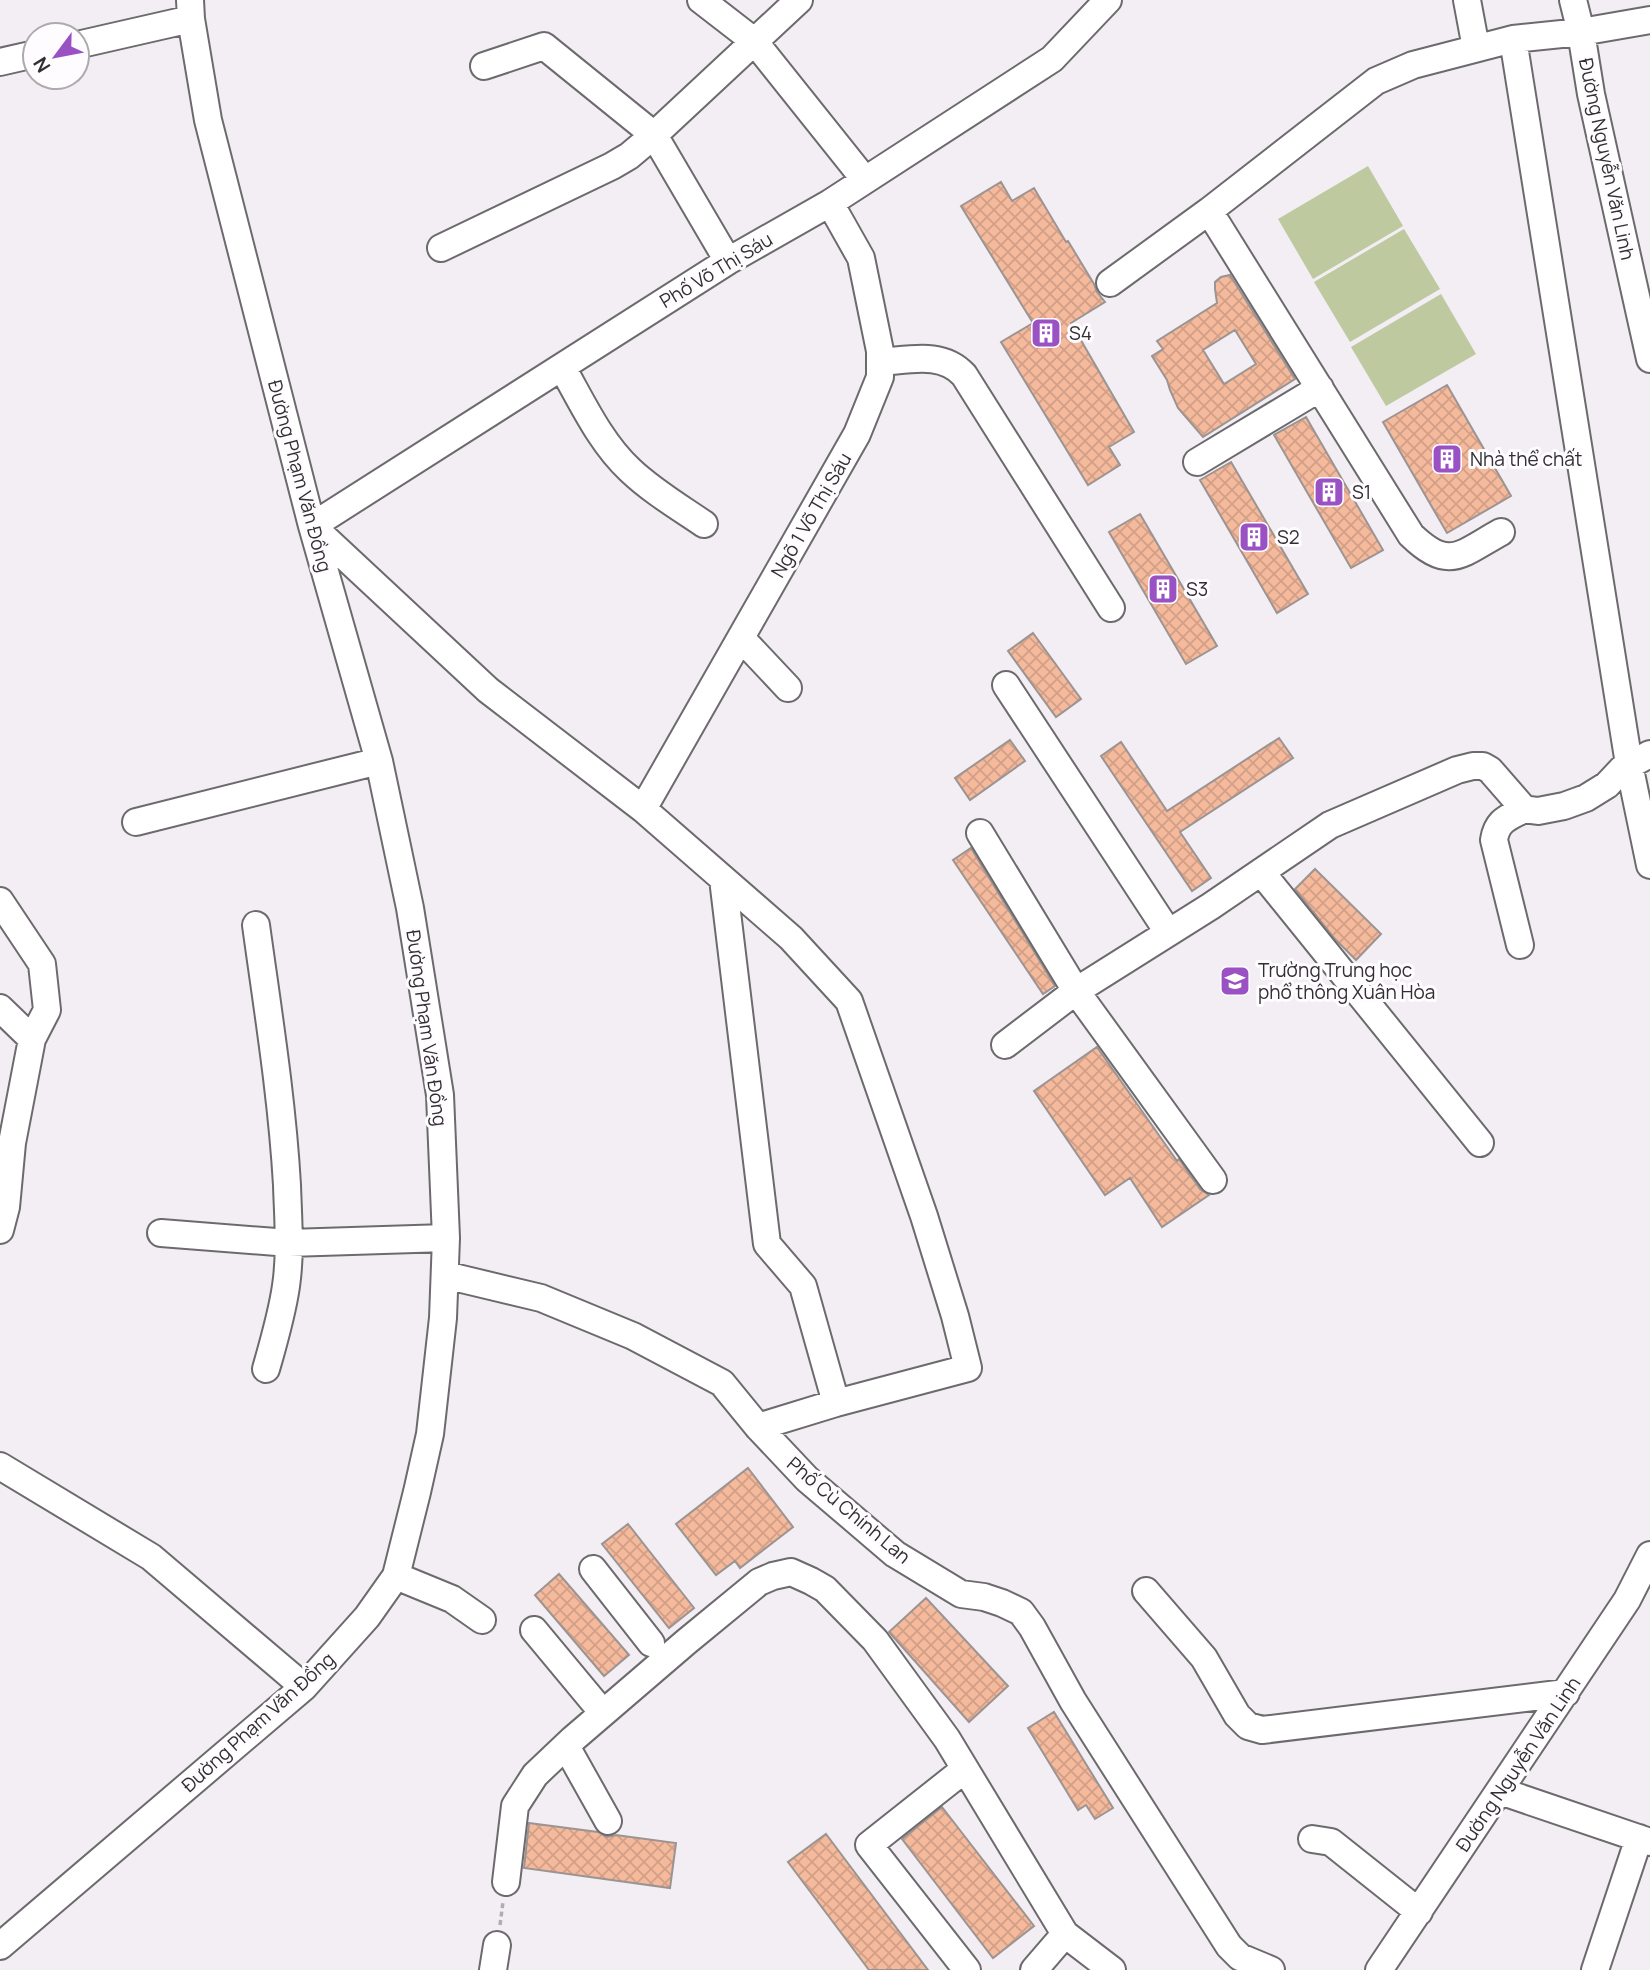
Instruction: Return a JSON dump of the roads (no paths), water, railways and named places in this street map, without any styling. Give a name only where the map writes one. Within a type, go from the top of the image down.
[{"type":"street","points":[[701,0],[754,41],[865,180]]},
{"type":"street","points":[[441,248],[601,173],[629,156],[799,0]]},
{"type":"street","name":"Phố Võ Thị Sáu","points":[[312,526],[728,261],[830,203],[1052,59],[1108,0]]},
{"type":"street","points":[[1467,0],[1476,48]]},
{"type":"street","name":"Đường Nguyễn Văn Linh","points":[[1573,0],[1591,94],[1647,326],[1650,359]]},
{"type":"street","points":[[91,41],[191,10]]},
{"type":"street","name":"Đường Phạm Văn Đồng","points":[[0,1946],[304,1687],[367,1617],[396,1576],[430,1434],[443,1318],[446,1238],[440,1095],[410,908],[379,761],[312,526],[208,120],[191,10]]},
{"type":"street","points":[[1110,283],[1209,211],[1376,81],[1404,68],[1513,39],[1581,32],[1650,20]]},
{"type":"street","points":[[1513,39],[1639,759],[1650,866]]},
{"type":"street","points":[[484,66],[544,46],[654,135],[728,261]]},
{"type":"street","points":[[0,62],[21,57]]},
{"type":"street","name":"Ngõ 1 Võ Thị Sáu","points":[[643,809],[857,434],[880,377],[880,351],[861,258],[830,203]]},
{"type":"street","points":[[1209,211],[1411,535],[1424,548],[1437,555],[1450,557],[1501,532]]},
{"type":"street","points":[[880,362],[935,359],[948,362],[964,375],[1111,608]]},
{"type":"street","points":[[562,366],[598,431],[615,455],[645,484],[704,524]]},
{"type":"street","points":[[1197,462],[1320,388]]},
{"type":"street","points":[[312,526],[488,690],[643,809],[791,937],[849,1001],[924,1216],[968,1368],[758,1427]]},
{"type":"street","points":[[741,638],[788,688]]},
{"type":"street","points":[[1006,685],[1168,932]]},
{"type":"street","points":[[1520,945],[1494,840],[1497,827],[1524,809],[1538,811],[1586,798],[1598,792],[1639,759]]},
{"type":"street","points":[[135,822],[379,761]]},
{"type":"street","points":[[1005,1045],[1076,991],[1330,825],[1434,779],[1474,766],[1483,766],[1490,770],[1524,809]]},
{"type":"street","points":[[980,833],[1076,991],[1213,1180]]},
{"type":"street","points":[[1261,872],[1480,1143]]},
{"type":"street","points":[[723,879],[767,1244],[803,1286],[836,1403]]},
{"type":"street","points":[[0,901],[42,964],[47,1010],[32,1038],[12,1143],[6,1207],[0,1230]]},
{"type":"street","points":[[256,925],[277,1074],[285,1156],[289,1243],[286,1284],[266,1369]]},
{"type":"street","points":[[0,1008],[32,1038]]},
{"type":"street","points":[[161,1233],[289,1243],[446,1238]]},
{"type":"street","name":"Phố Cù Chính Lan","points":[[445,1275],[541,1298],[633,1336],[722,1383],[758,1427],[807,1479],[895,1554],[961,1594],[984,1597],[1021,1612],[1073,1701],[1229,1946],[1240,1957],[1271,1970]]},
{"type":"street","points":[[443,1318],[474,1282]]},
{"type":"street","points":[[0,1466],[151,1557],[304,1687]]},
{"type":"street","name":"Đường Nguyễn Văn Linh","points":[[1379,1970],[1627,1601],[1650,1555]]},
{"type":"street","points":[[593,1569],[651,1643]]},
{"type":"street","points":[[506,1882],[515,1806],[535,1775],[603,1713],[759,1582],[791,1572],[825,1589],[875,1640],[947,1739],[1065,1934],[1112,1970]]},
{"type":"street","points":[[396,1576],[452,1599],[482,1620]]},
{"type":"street","points":[[1146,1591],[1204,1658],[1237,1715],[1248,1726],[1262,1730],[1566,1693]]},
{"type":"street","points":[[534,1630],[603,1713]]},
{"type":"street","points":[[566,1746],[608,1821]]},
{"type":"street","points":[[965,1769],[869,1844],[967,1970]]},
{"type":"street","points":[[1500,1791],[1644,1840],[1595,1970]]},
{"type":"street","points":[[1312,1839],[1331,1842],[1419,1912]]},
{"type":"street","points":[[1034,1970],[1065,1934]]},
{"type":"place","name":"S4","points":[[1046,333]]},
{"type":"place","name":"Nhà thể chất","points":[[1447,459]]},
{"type":"place","name":"S1","points":[[1329,492]]},
{"type":"place","name":"S2","points":[[1254,537]]},
{"type":"place","name":"S3","points":[[1163,589]]},
{"type":"place","name":"Trường Trung học phổ thông Xuân Hòa","points":[[1235,981]]}]
